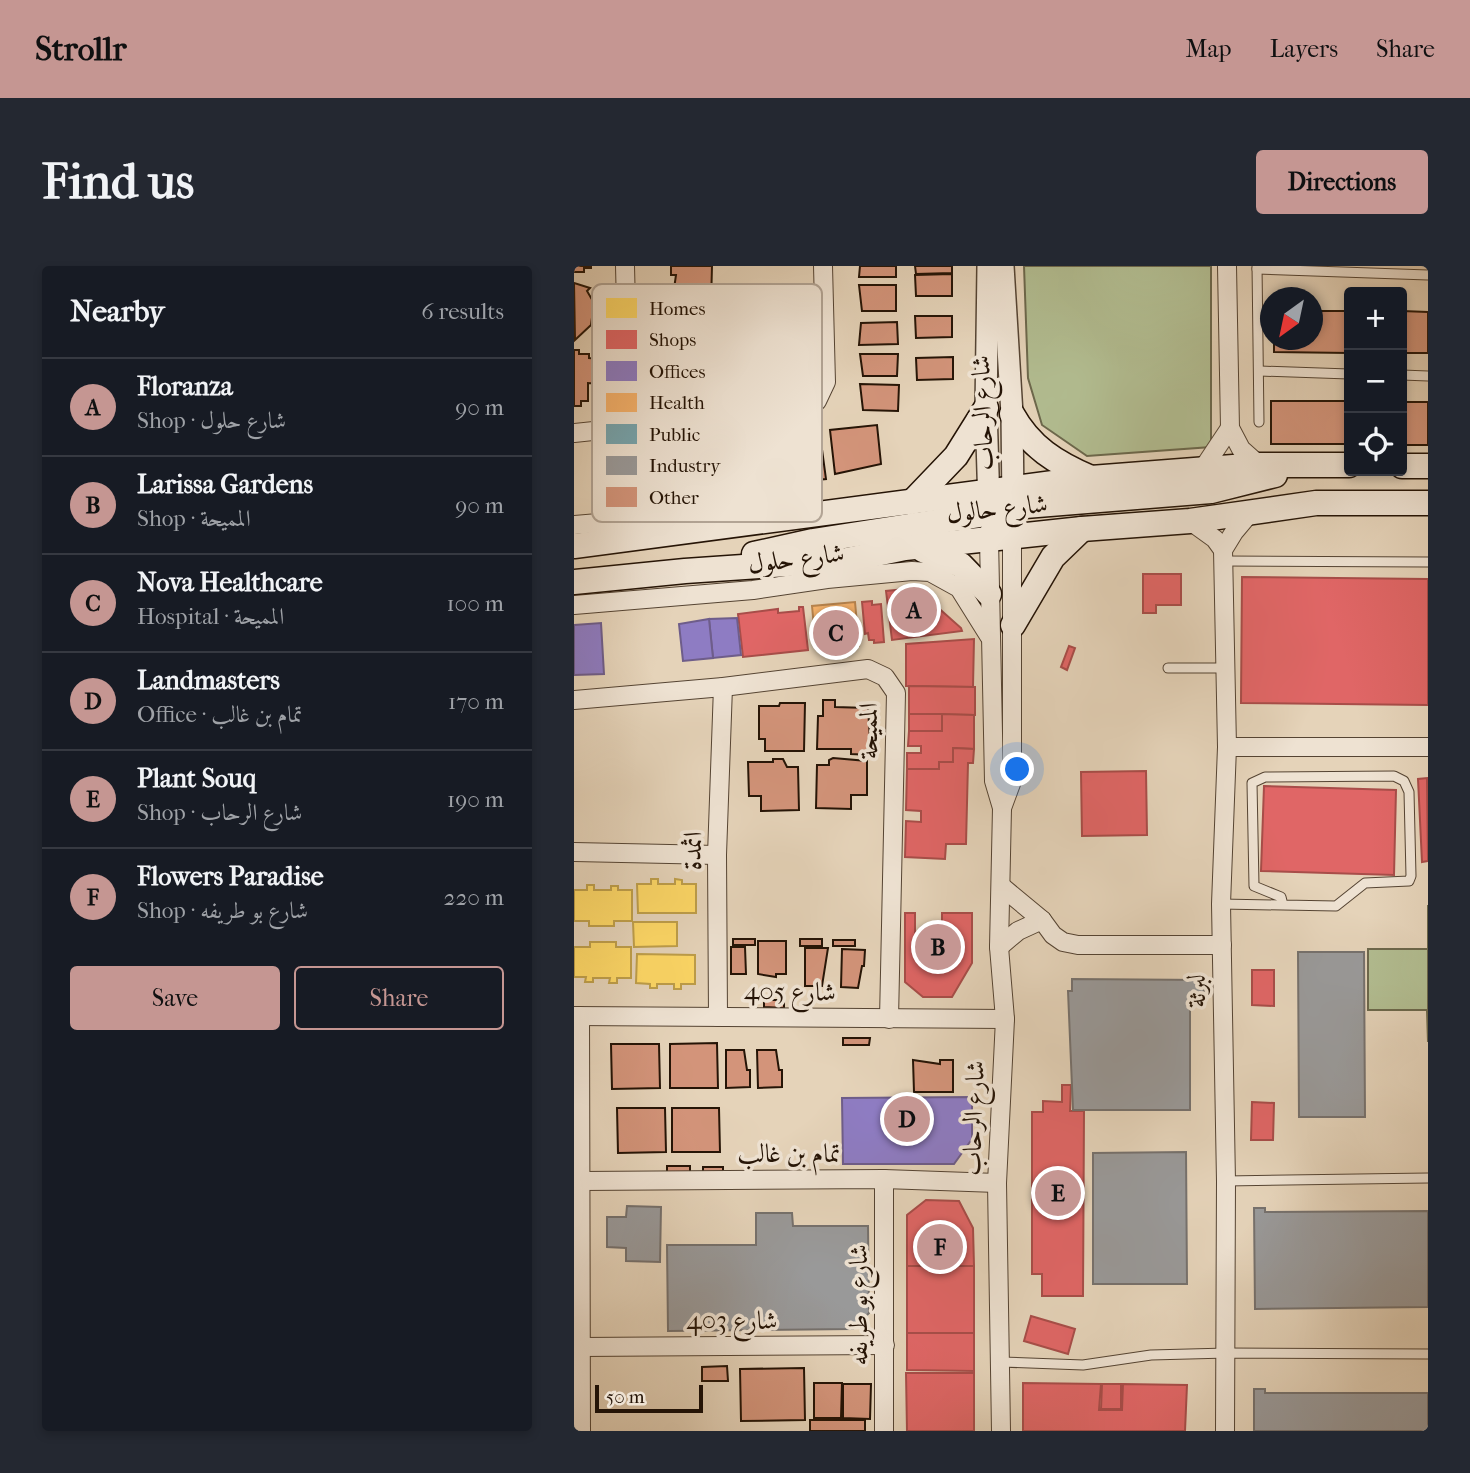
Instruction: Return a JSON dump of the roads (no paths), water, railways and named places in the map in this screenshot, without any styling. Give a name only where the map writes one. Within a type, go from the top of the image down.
[{"type":"main road","points":[[912,502],[956,456],[986,408]]},
{"type":"main road","points":[[1012,414],[1028,439],[1042,452],[1091,478]]},
{"type":"main road","name":"شارع حالول","points":[[822,513],[912,502],[1001,501],[1091,478],[1259,465],[1344,465]]},
{"type":"main road","points":[[685,570],[813,541],[946,522],[1001,501],[1051,503],[1211,491],[1317,465]]},
{"type":"main road","points":[[1407,466],[1428,466]]},
{"type":"main road","points":[[1000,538],[1001,501]]},
{"type":"main road","name":"شارع حالول","points":[[574,582],[685,570],[847,560],[905,548],[1082,529],[1190,521],[1316,503],[1428,503]]},
{"type":"main road","name":"شارع حالول","points":[[574,546],[754,522]]},
{"type":"main road","points":[[1013,625],[1053,557],[1082,529]]},
{"type":"main road","points":[[905,548],[949,558],[973,575],[989,594]]},
{"type":"main road","points":[[827,579],[847,560]]},
{"type":"street","points":[[625,266],[625,284]]},
{"type":"street","points":[[822,390],[826,382],[823,266]]},
{"type":"street","name":"شارع الرحاب","points":[[988,266],[986,408],[1001,501]]},
{"type":"street","name":"شارع الرحاب","points":[[1001,501],[1012,414],[1003,266]]},
{"type":"street","points":[[1227,266],[1230,428],[1241,449],[1259,465]]},
{"type":"street","points":[[1202,470],[1230,428]]},
{"type":"street","points":[[574,433],[592,431]]},
{"type":"street","points":[[1224,556],[1239,524],[1250,513]]},
{"type":"street","points":[[1190,521],[1216,539],[1224,556]]},
{"type":"street","name":"شارع حلول","points":[[574,525],[609,522]]},
{"type":"street","name":"شارع حلول","points":[[723,522],[730,525]]},
{"type":"street","name":"شارع الرحاب","points":[[1000,538],[989,594],[995,781],[1002,808],[999,947],[1005,1019],[998,1182],[1000,1431]]},
{"type":"street","name":"شارع الرحاب","points":[[1000,538],[1013,625],[1012,781],[1002,808]]},
{"type":"street","name":"لبرثة","points":[[1224,556],[1227,747],[1221,904],[1226,1181],[1225,1431]]},
{"type":"street","name":"شارع حلول","points":[[574,605],[753,590],[890,571],[930,572],[959,588],[991,639]]},
{"type":"street","name":"المميحة","points":[[574,700],[723,687],[868,669],[886,677],[896,693],[889,1018]]},
{"type":"street","name":"اثمدة","points":[[718,1017],[717,855],[723,687]]},
{"type":"street","points":[[1227,747],[1428,747]]},
{"type":"street","points":[[574,852],[717,855]]},
{"type":"street","points":[[1001,886],[1042,920],[1063,942],[1078,945],[1222,945]]},
{"type":"street","points":[[999,947],[1018,931],[1042,920]]},
{"type":"street","points":[[577,1016],[581,1181],[577,1347],[581,1431]]},
{"type":"street","name":"شارع 405","points":[[577,1016],[1005,1019]]},
{"type":"street","name":"تمام بن غالب","points":[[581,1181],[884,1179],[998,1182]]},
{"type":"street","name":"شارع بو طريفه","points":[[884,1179],[884,1431]]},
{"type":"street","name":"شارع 403","points":[[577,1347],[885,1346]]},
{"type":"lane","points":[[1259,422],[1257,267],[1428,275]]},
{"type":"lane","points":[[1260,372],[1344,374]]},
{"type":"lane","points":[[1407,376],[1428,376]]},
{"type":"lane","points":[[1224,556],[1428,562]]},
{"type":"lane","points":[[1168,668],[1226,668]]},
{"type":"lane","points":[[1221,904],[1340,906],[1365,883],[1409,881],[1409,792],[1404,781],[1394,776],[1265,777],[1252,783],[1254,886],[1281,897],[1283,905]]},
{"type":"lane","points":[[1226,1181],[1428,1178]]},
{"type":"lane","points":[[1000,1362],[1083,1365],[1151,1355],[1227,1353],[1428,1354]]},
{"type":"place","name":"Floranza","points":[[914,610]]},
{"type":"place","name":"Nova Healthcare","points":[[836,633]]},
{"type":"place","name":"Larissa Gardens","points":[[938,947]]},
{"type":"place","name":"Landmasters","points":[[907,1119]]},
{"type":"place","name":"Plant Souq","points":[[1058,1193]]},
{"type":"place","name":"Flowers Paradise","points":[[940,1247]]}]
